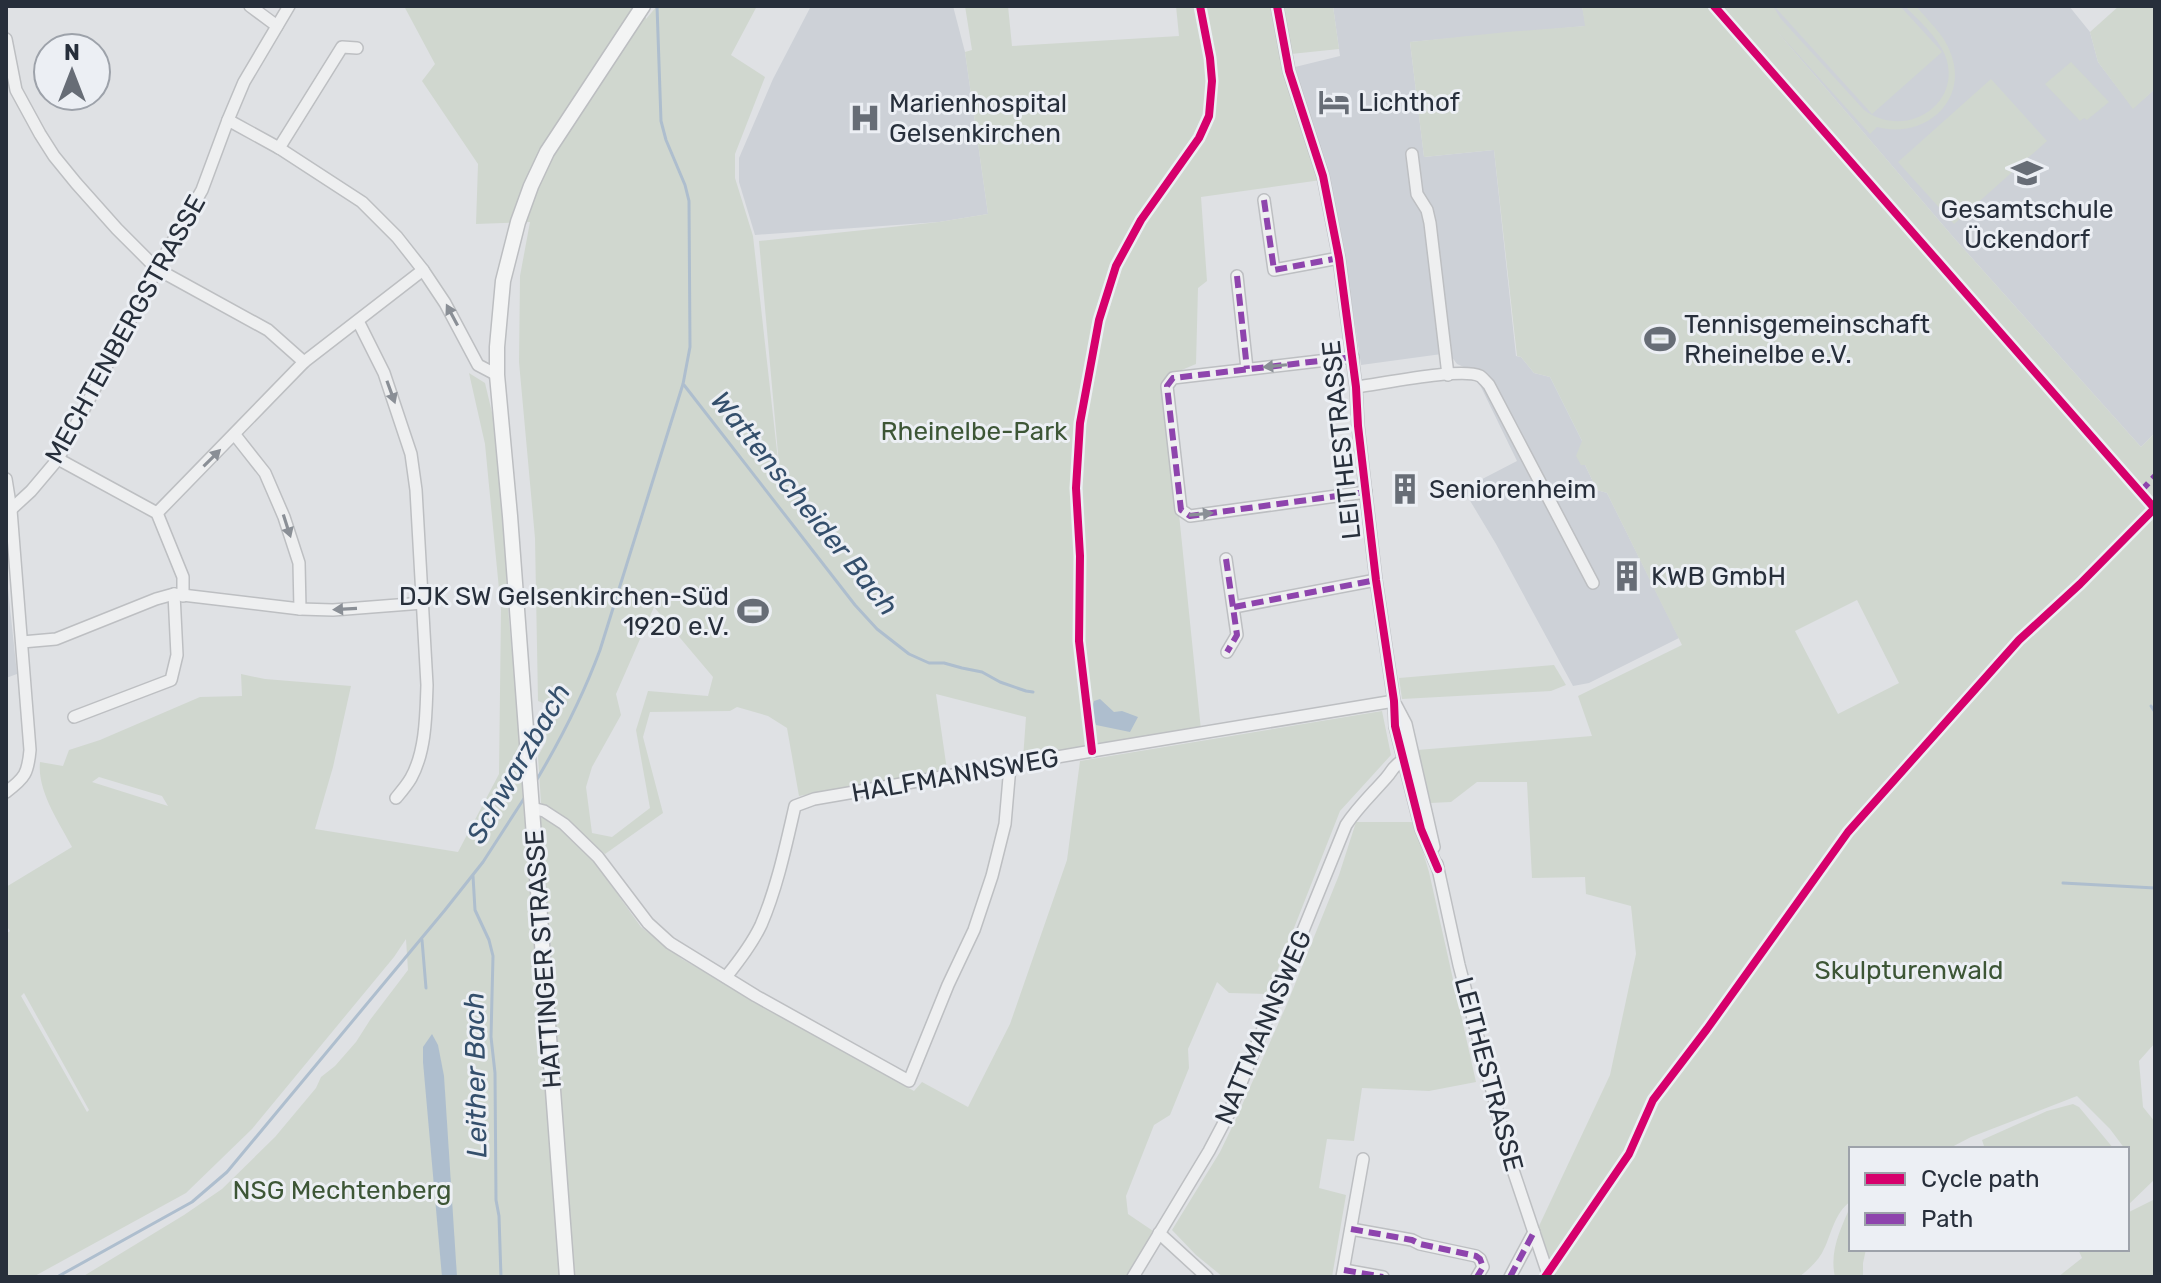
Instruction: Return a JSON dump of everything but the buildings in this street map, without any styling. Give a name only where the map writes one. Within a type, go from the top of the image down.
[{"type":"main road","name":"HATTINGER STRASSE","points":[[567,1277],[497,347],[503,281],[531,186],[547,152],[643,6]]},
{"type":"street","points":[[250,6],[277,26]]},
{"type":"street","name":"MECHTENBERGSTRASSE","points":[[9,512],[58,459],[202,190],[244,82],[289,6]]},
{"type":"street","name":"LEITHESTRASSE","points":[[1277,6],[1289,71],[1323,176],[1339,258],[1353,357],[1376,580],[1394,701],[1406,724],[1409,766],[1430,824],[1459,965],[1512,1167],[1549,1277]]},
{"type":"street","points":[[6,39],[11,92],[54,156],[117,229],[157,269],[268,330],[304,362]]},
{"type":"street","points":[[279,148],[342,47],[357,48]]},
{"type":"street","points":[[228,120],[279,148],[362,202],[397,237],[423,270],[445,303],[478,365],[497,375]]},
{"type":"street","points":[[1412,154],[1417,194],[1427,210],[1430,223],[1448,375]]},
{"type":"street","points":[[1264,200],[1274,270],[1339,258]]},
{"type":"street","points":[[157,513],[304,362],[423,270]]},
{"type":"street","points":[[1237,276],[1247,369]]},
{"type":"street","points":[[358,321],[384,373],[411,454],[416,490],[427,685],[424,727],[412,775],[396,798]]},
{"type":"street","name":"LEITHESTRASSE","points":[[1353,357],[1173,378],[1167,386],[1181,510],[1190,516],[1366,492]]},
{"type":"street","name":"LEITHESTRASSE","points":[[1356,387],[1448,375],[1481,376],[1489,385],[1593,583]]},
{"type":"street","points":[[235,435],[265,473],[284,517],[299,563],[300,609]]},
{"type":"street","points":[[58,459],[157,513],[183,577],[179,595],[177,655],[171,680],[74,717]]},
{"type":"street","points":[[6,479],[30,750],[27,772],[6,792]]},
{"type":"street","points":[[1226,559],[1237,635],[1227,652]]},
{"type":"street","points":[[1234,607],[1376,580]]},
{"type":"street","points":[[22,642],[56,639],[156,599],[179,595],[300,609],[423,603]]},
{"type":"street","name":"HALFMANNSWEG","points":[[726,977],[760,926],[795,806],[814,799],[1394,701]]},
{"type":"street","points":[[532,806],[564,824],[598,857],[648,923],[670,943],[756,996],[909,1081],[974,930],[992,876],[1005,824],[1010,766]]},
{"type":"street","name":"NATTMANNSWEG","points":[[1133,1277],[1228,1115],[1346,825],[1388,776],[1390,769],[1409,766]]},
{"type":"street","points":[[1363,1159],[1343,1274],[1383,1277]]},
{"type":"street","points":[[1351,1229],[1476,1256],[1483,1267],[1477,1277]]},
{"type":"street","points":[[1510,1277],[1534,1232]]},
{"type":"street","points":[[1159,1233],[1207,1277]]},
{"type":"shaded area","name":"Marienhospital Gelsenkirchen","points":[[811,6],[953,6],[965,52],[988,214],[939,222],[755,235],[739,182],[739,158],[773,79]]},
{"type":"shaded area","points":[[1333,6],[1582,6],[1586,26],[1410,42],[1424,157],[1494,150],[1516,356],[1521,357],[1534,373],[1550,377],[1582,441],[1585,465],[1597,490],[1607,493],[1679,638],[1589,683],[1573,686],[1463,489],[1517,461],[1481,387],[1449,353],[1361,365],[1331,183],[1295,67],[1340,56]]},
{"type":"shaded area","name":"Gesamtschule Ückendorf","points":[[1755,6],[2069,6],[2090,32],[2098,62],[2133,108],[2155,89],[2155,433],[2141,447],[1954,238]]},
{"type":"shaded area","points":[[6,570],[17,674],[6,678]]},
{"type":"green space","name":"Rheinelbe-Park","points":[[404,6],[645,6],[646,19],[657,6],[757,6],[731,55],[765,77],[735,154],[735,178],[753,236],[781,487],[759,241],[988,214],[965,52],[972,50],[965,6],[1008,6],[1012,46],[1179,36],[1176,6],[1272,6],[1284,75],[1321,180],[1201,197],[1207,281],[1198,288],[1196,364],[1165,377],[1201,730],[1023,759],[1026,717],[936,694],[947,770],[799,796],[787,728],[768,716],[737,707],[730,711],[650,712],[643,737],[663,813],[605,854],[572,824],[541,803],[538,756],[546,742],[542,737],[561,710],[538,701],[535,538],[519,362],[520,276],[530,222],[476,224],[478,164],[422,81],[435,64]],"holes":[[[654,607],[713,677],[708,696],[648,691],[636,730],[650,808],[612,837],[592,833],[586,787],[592,767],[621,715],[616,694]]]},
{"type":"green space","points":[[1284,6],[1333,6],[1339,49],[1291,54]]},
{"type":"green space","name":"Skulpturenwald","points":[[1582,6],[1773,6],[1781,19],[1864,110],[1880,119],[1897,121],[1913,119],[1939,102],[1949,72],[1942,48],[1905,6],[1916,6],[1946,42],[1955,74],[1947,103],[1924,123],[1910,128],[1877,127],[1870,134],[1775,29],[1954,238],[2141,447],[2155,433],[2155,1043],[2139,1061],[2143,1107],[2155,1122],[2155,1179],[2129,1204],[2129,1147],[2124,1147],[2077,1096],[1952,1147],[1849,1147],[1849,1203],[1837,1218],[1820,1257],[1799,1277],[1555,1277],[1559,1263],[1603,1196],[1599,1193],[1555,1262],[1550,1261],[1539,1226],[1610,1075],[1636,954],[1631,906],[1586,894],[1585,877],[1532,878],[1527,782],[1477,782],[1451,802],[1430,803],[1417,750],[1592,736],[1578,696],[1682,645],[1607,493],[1597,490],[1585,465],[1581,465],[1576,456],[1582,441],[1550,377],[1534,373],[1517,356],[1494,150],[1424,157],[1410,42],[1585,26]],"holes":[[[1857,600],[1899,683],[1838,714],[1795,631]]]},
{"type":"green space","points":[[1900,6],[1942,52],[1872,114],[1775,7]]},
{"type":"green space","points":[[2119,6],[2152,6],[2155,9],[2155,89],[2133,109],[2098,62],[2090,32]]},
{"type":"green space","points":[[2071,62],[2109,102],[2087,120],[2084,118],[2080,121],[2045,84]]},
{"type":"green space","points":[[1991,79],[2047,141],[1954,224],[1898,162]]},
{"type":"green space","name":"NSG Mechtenberg","points":[[469,373],[485,383],[498,438],[509,620],[535,889],[563,1277],[82,1277],[222,1189],[275,1137],[316,1088],[321,1077],[356,1042],[408,970],[406,939],[252,1129],[186,1193],[33,1277],[6,1277],[6,934],[10,931],[6,925],[6,887],[72,847],[45,795],[40,762],[63,766],[69,750],[200,697],[242,696],[241,674],[351,686],[315,829],[458,852],[499,774],[501,610],[485,444]],"holes":[[[99,777],[162,796],[168,806],[92,782]],[[24,993],[89,1110],[87,1112],[21,996]]]},
{"type":"green space","points":[[1554,665],[1566,685],[1551,691],[1402,699],[1399,678]]},
{"type":"green space","points":[[1382,711],[1391,755],[1340,811],[1268,994],[1229,993],[1217,982],[1188,1049],[1189,1068],[1170,1115],[1154,1125],[1126,1196],[1128,1214],[1156,1233],[1130,1277],[570,1277],[535,812],[561,826],[593,860],[641,927],[682,959],[914,1091],[922,1082],[968,1107],[1010,1024],[1067,860],[1080,761]]},
{"type":"green space","points":[[1356,822],[1414,822],[1429,872],[1476,1082],[1429,1091],[1362,1088],[1354,1141],[1327,1139],[1319,1188],[1346,1195],[1332,1277],[1223,1277],[1172,1230],[1220,1152],[1235,1121],[1287,1004],[1339,875]]},
{"type":"green space","points":[[2073,1104],[2079,1107],[2112,1147],[1984,1147],[1982,1140],[2047,1111]]},
{"type":"green space","points":[[2155,1199],[2155,1277],[2058,1277],[2082,1258],[2079,1251],[2129,1251],[2129,1212]]},
{"type":"green space","points":[[1849,1210],[1849,1251],[1866,1251],[1863,1277],[1835,1277],[1834,1258]]},
{"type":"water","points":[[1100,699],[1114,712],[1122,711],[1138,717],[1130,732],[1096,725],[1093,704]]},
{"type":"water","points":[[432,1034],[438,1045],[444,1076],[457,1277],[442,1277],[423,1062],[423,1047]]},
{"type":"waterway","name":"Schwarzbach","points":[[536,781],[571,717],[600,650],[683,384],[690,347],[689,201],[661,121],[657,6]]},
{"type":"waterway","name":"Wattenscheider Bach","points":[[684,385],[877,629],[909,654],[929,663],[944,663],[982,672],[1000,682],[1033,692]]},
{"type":"waterway","points":[[2151,706],[2155,712]]},
{"type":"waterway","name":"Schwarzbach","points":[[57,1277],[192,1202],[227,1172],[445,910],[483,862],[525,797]]},
{"type":"waterway","name":"Leither Bach","points":[[473,876],[475,910],[493,956],[491,1037],[495,1073],[496,1200],[501,1277]]},
{"type":"waterway","name":"Wattenscheider Bach","points":[[2063,883],[2155,888]]},
{"type":"waterway","points":[[422,940],[426,988]]},
{"type":"marked path","points":[[1264,200],[1274,270],[1339,258]]},
{"type":"marked path","points":[[1237,276],[1247,369]]},
{"type":"marked path","points":[[1353,357],[1173,378],[1167,386],[1181,510],[1190,516],[1366,492]]},
{"type":"marked path","points":[[2140,492],[2155,476]]},
{"type":"marked path","points":[[1226,559],[1237,635],[1227,652]]},
{"type":"marked path","points":[[1234,607],[1376,580]]},
{"type":"marked path","points":[[1351,1229],[1476,1256],[1483,1267],[1477,1277]]},
{"type":"marked path","points":[[1510,1277],[1534,1232]]},
{"type":"marked path","points":[[1344,1270],[1383,1277]]},
{"type":"cycle path","points":[[1092,751],[1079,641],[1080,556],[1076,488],[1080,423],[1099,320],[1116,266],[1141,220],[1199,138],[1209,116],[1212,81],[1200,6]]},
{"type":"cycle path","points":[[1277,6],[1289,71],[1323,176],[1339,258],[1395,726],[1421,829],[1438,869]]},
{"type":"cycle path","points":[[1714,6],[2155,509]]},
{"type":"cycle path","points":[[1545,1277],[1629,1154],[1653,1100],[1848,832],[2019,640],[2155,508]]},
{"type":"place","name":"Lichthof","points":[[1334,102]]},
{"type":"place","name":"Marienhospital Gelsenkirchen","points":[[865,118]]},
{"type":"place","name":"Gesamtschule Ückendorf","points":[[2027,173]]},
{"type":"place","name":"Tennisgemeinschaft Rheinelbe e.V.","points":[[1660,339]]},
{"type":"place","name":"Seniorenheim","points":[[1405,489]]},
{"type":"place","name":"KWB GmbH","points":[[1627,576]]},
{"type":"place","name":"DJK SW Gelsenkirchen-Süd 1920 e.V.","points":[[753,611]]}]
